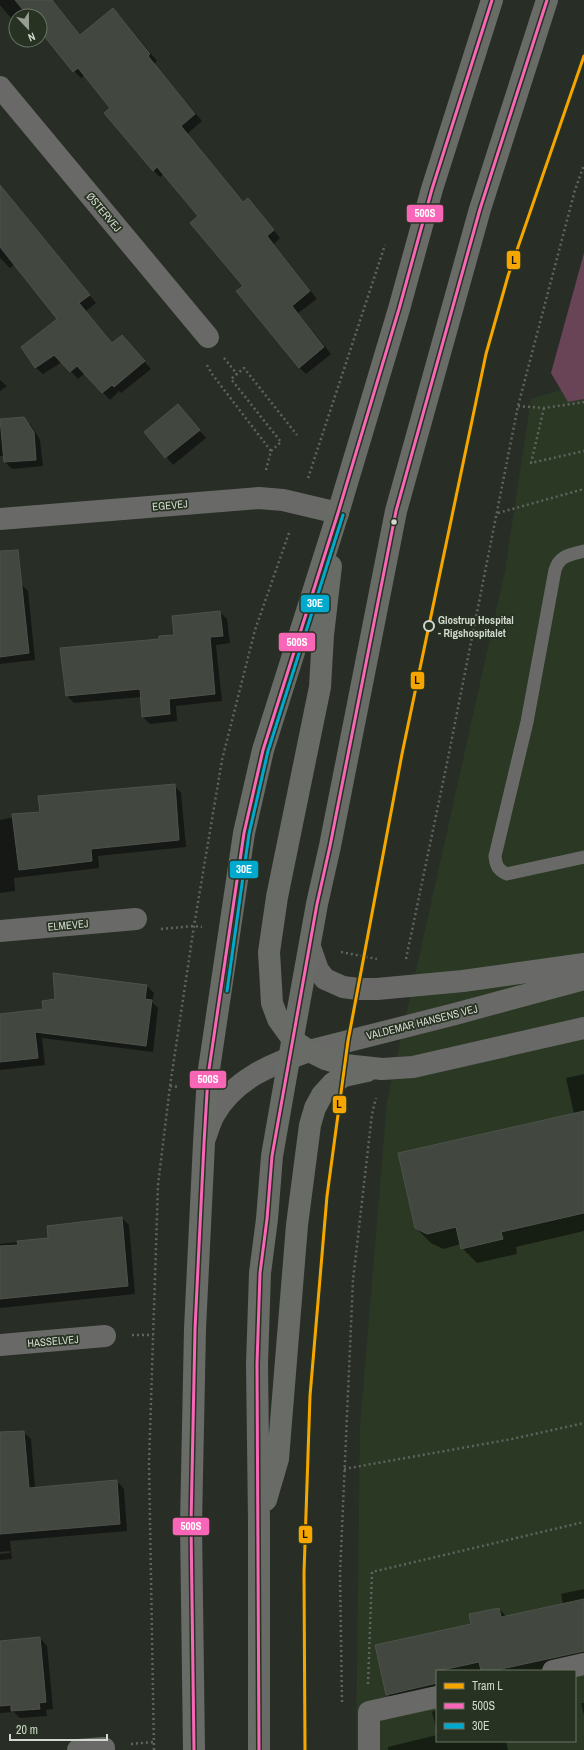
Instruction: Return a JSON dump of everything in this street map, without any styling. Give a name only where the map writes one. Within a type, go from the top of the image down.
[{"type":"main road","points":[[194,1750],[191,1524],[195,1329],[204,1143],[208,1076],[244,833],[263,750],[338,513],[399,309],[432,189],[492,0]]},
{"type":"main road","points":[[259,1750],[257,1364],[260,1273],[268,1218],[272,1156],[297,1049],[310,946],[396,511],[480,209],[547,0]]},
{"type":"main road","points":[[338,513],[323,635],[320,687],[277,897],[269,952],[272,1003],[278,1019],[297,1049],[345,1065],[382,1069]]},
{"type":"main road","points":[[259,1522],[278,1459],[297,1225],[305,1161],[313,1114],[322,1095],[333,1083],[344,1076],[382,1069]]},
{"type":"street","name":"ØSTERVEJ","points":[[0,87],[208,338]]},
{"type":"street","name":"EGEVEJ","points":[[0,518],[259,498],[282,500],[338,513]]},
{"type":"street","name":"ELMEVEJ","points":[[0,931],[136,919]]},
{"type":"street","points":[[310,946],[318,970],[325,978],[343,987],[358,988],[377,989],[463,981],[584,964]]},
{"type":"street","name":"VALDEMAR HANSENS VEJ","points":[[204,1143],[214,1116],[225,1098],[244,1081],[260,1070],[297,1049],[455,1014],[584,979]]},
{"type":"street","points":[[382,1069],[413,1066],[584,1028]]},
{"type":"street","name":"HASSELVEJ","points":[[0,1345],[105,1336]]},
{"type":"street","points":[[557,1670],[584,1664]]},
{"type":"street","points":[[369,1750],[369,1712],[436,1697]]},
{"type":"street","points":[[78,1750],[104,1748]]},
{"type":"lane","points":[[584,552],[567,556],[558,562],[555,570],[526,722],[496,856],[496,864],[500,871],[507,874],[584,857]]},
{"type":"path","points":[[404,964],[498,513],[518,406],[575,190],[584,165]]},
{"type":"path","points":[[208,338],[205,345],[206,364],[271,451]]},
{"type":"path","points":[[226,361],[237,374]]},
{"type":"path","points":[[259,498],[271,451],[281,442],[231,379],[244,368],[297,435]]},
{"type":"path","points":[[518,406],[544,408],[584,402]]},
{"type":"path","points":[[544,408],[531,462],[584,451]]},
{"type":"path","points":[[498,513],[584,489]]},
{"type":"path","points":[[342,1708],[340,1574],[353,1280],[372,1114],[382,1069]]},
{"type":"path","points":[[344,1469],[505,1440],[584,1423]]},
{"type":"path","points":[[369,1712],[367,1677],[372,1572],[584,1522]]},
{"type":"shaded area","points":[[584,253],[584,399],[568,402],[551,373]]},
{"type":"shaded area","points":[[584,383],[584,1750],[356,1750],[360,1426],[387,1101],[505,571],[531,399]]},
{"type":"building","points":[[15,0],[52,0],[80,35],[113,8],[150,54],[148,56],[195,114],[181,126],[243,202],[248,198],[274,230],[267,236],[310,291],[292,306],[324,347],[299,368],[236,291],[243,286],[190,223],[198,216],[157,167],[153,171],[104,113],[110,108],[78,68],[73,72],[48,41],[48,8],[22,8]]},
{"type":"building","points":[[0,185],[90,295],[79,303],[112,343],[122,335],[145,361],[114,387],[112,385],[102,393],[77,366],[70,372],[54,355],[35,368],[21,347],[57,319],[0,247]]},
{"type":"building","points":[[178,404],[200,430],[165,458],[144,432]]},
{"type":"building","points":[[24,417],[34,432],[36,460],[4,462],[0,419]]},
{"type":"building","points":[[18,550],[29,653],[0,657],[0,551]]},
{"type":"building","points":[[220,611],[223,636],[210,637],[215,694],[169,699],[170,714],[142,717],[140,689],[66,696],[60,648],[159,639],[159,636],[174,635],[172,616]]},
{"type":"building","points":[[175,784],[179,840],[91,849],[92,861],[19,870],[12,814],[40,812],[38,796]]},
{"type":"building","points":[[53,973],[147,985],[145,999],[152,1000],[146,1046],[35,1032],[38,1058],[0,1062],[0,1014],[43,1009],[42,1001],[55,999]]},
{"type":"building","points":[[584,1111],[584,1213],[501,1232],[503,1239],[461,1249],[456,1227],[427,1234],[415,1228],[398,1153]]},
{"type":"building","points":[[122,1217],[128,1286],[0,1299],[0,1246],[18,1245],[17,1241],[48,1238],[47,1226]]},
{"type":"building","points":[[24,1431],[29,1488],[117,1480],[120,1524],[0,1534],[0,1432]]},
{"type":"building","points":[[584,1599],[584,1651],[497,1670],[481,1670],[479,1662],[436,1670],[436,1683],[386,1695],[375,1645],[471,1624],[469,1614],[499,1608],[501,1617]]},
{"type":"building","points":[[40,1637],[46,1702],[39,1703],[40,1709],[11,1711],[11,1705],[0,1706],[0,1641]]},
{"type":"tram line","name":"L","points":[[305,1750],[304,1573],[310,1396],[327,1196],[348,1041],[402,754],[486,354],[508,276],[584,56]]},
{"type":"transit line","name":"500S","points":[[194,1750],[191,1524],[195,1329],[204,1143],[208,1076],[244,833],[263,750],[338,513],[399,309],[432,189],[492,0]]},
{"type":"transit line","name":"500S","points":[[259,1750],[257,1364],[260,1273],[267,1219],[272,1156],[317,904],[330,846],[396,511],[480,209],[547,0]]},
{"type":"transit line","name":"30E","points":[[227,991],[249,834],[268,751],[343,515]]},
{"type":"place","name":"Glostrup Hospital - Rigshospitalet","points":[[429,626]]}]
